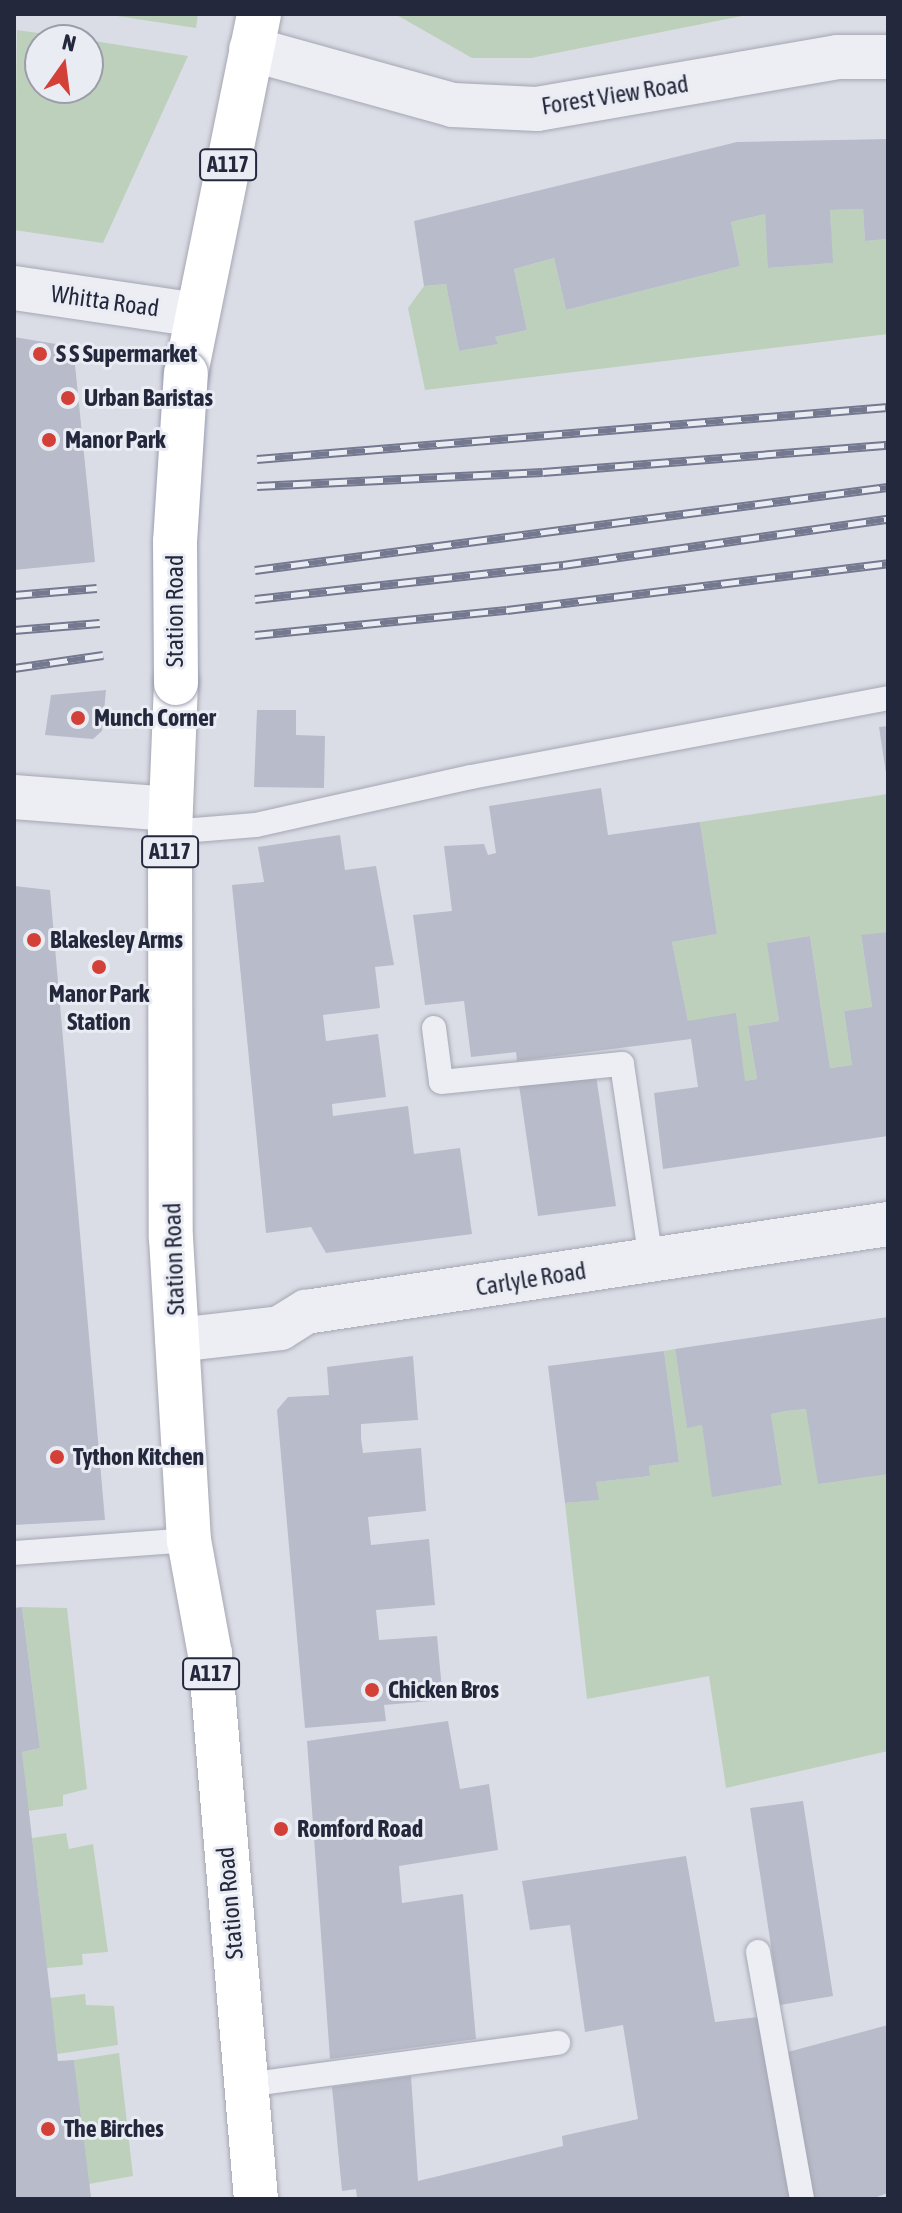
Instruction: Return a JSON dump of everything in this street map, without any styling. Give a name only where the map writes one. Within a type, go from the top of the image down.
[{"type":"main road","name":"A117","points":[[196,315],[255,31]]},
{"type":"main road","name":"Station Road","points":[[196,315],[186,373],[175,542],[176,683],[170,820],[171,1238],[189,1540],[210,1654],[256,2199]]},
{"type":"street","name":"Forest View Road","points":[[255,31],[453,105],[537,109],[837,57],[888,57]]},
{"type":"street","name":"Whitta Road","points":[[14,288],[196,315]]},
{"type":"street","points":[[14,797],[170,820]]},
{"type":"street","name":"Carlyle Road","points":[[177,1340],[280,1328],[306,1312],[888,1224]]},
{"type":"lane","points":[[170,820],[256,825],[471,777],[888,698]]},
{"type":"lane","points":[[434,1028],[441,1082],[622,1064],[651,1261]]},
{"type":"lane","points":[[14,1553],[189,1540]]},
{"type":"lane","points":[[758,1952],[802,2199]]},
{"type":"lane","points":[[246,2085],[558,2043]]},
{"type":"green space","points":[[104,14],[198,14],[196,28]]},
{"type":"green space","points":[[395,14],[888,15],[742,16],[531,58],[472,58]]},
{"type":"green space","points":[[17,30],[24,31],[24,104],[104,104],[104,43],[188,56],[103,243],[14,230]]},
{"type":"green space","points":[[863,209],[865,241],[888,239],[888,334],[425,390],[408,308],[424,286],[446,284],[459,351],[497,344],[495,337],[527,330],[514,269],[554,258],[566,310],[740,266],[731,222],[765,214],[769,268],[832,263],[830,210]]},
{"type":"green space","points":[[888,794],[888,932],[861,936],[872,1007],[844,1011],[852,1065],[830,1068],[810,936],[768,943],[779,1021],[748,1026],[757,1079],[745,1081],[688,1021],[672,942],[717,934],[700,822]]},
{"type":"green space","points":[[675,1349],[687,1427],[702,1425],[713,1496],[782,1485],[771,1414],[786,1411],[806,1409],[888,1474],[888,1751],[726,1788],[709,1676],[587,1699],[565,1503],[598,1500],[596,1482],[650,1476],[649,1466],[679,1462],[664,1351]]},
{"type":"green space","points":[[22,1607],[67,1608],[87,1789],[63,1795],[63,1806],[28,1811],[22,1752],[40,1748]]},
{"type":"green space","points":[[66,1833],[69,1849],[93,1844],[108,1952],[82,1954],[83,1965],[47,1968],[32,1838]]},
{"type":"green space","points":[[85,1994],[86,2005],[114,2006],[118,2045],[57,2054],[50,1998]]},
{"type":"green space","points":[[119,2053],[133,2176],[89,2184],[74,2060]]},
{"type":"building","points":[[888,139],[888,239],[865,241],[863,209],[830,210],[833,263],[768,268],[765,214],[731,222],[740,266],[566,310],[554,258],[514,269],[527,330],[495,337],[498,344],[459,351],[446,284],[424,286],[414,221],[737,142]]},
{"type":"building","name":"Manor Park","points":[[14,337],[56,344],[75,365],[95,562],[14,570]]},
{"type":"building","points":[[106,690],[102,731],[93,739],[45,735],[51,695]]},
{"type":"building","points":[[257,710],[296,710],[296,735],[325,736],[324,788],[254,787]]},
{"type":"building","points":[[888,726],[888,773],[886,773],[879,727]]},
{"type":"building","points":[[601,788],[608,835],[700,822],[717,934],[672,942],[688,1021],[736,1013],[745,1081],[757,1079],[748,1026],[779,1021],[767,943],[810,936],[830,1068],[852,1065],[844,1011],[872,1007],[861,935],[888,932],[888,1136],[663,1169],[654,1093],[698,1087],[691,1039],[517,1061],[516,1052],[471,1057],[464,1001],[425,1005],[413,915],[452,911],[444,846],[484,844],[488,855],[496,853],[489,806]]},
{"type":"building","points":[[340,835],[345,870],[376,866],[394,965],[375,967],[380,1008],[323,1015],[326,1041],[378,1034],[386,1097],[332,1104],[333,1116],[408,1106],[414,1154],[460,1148],[472,1234],[326,1253],[311,1227],[266,1233],[232,885],[264,882],[258,847]]},
{"type":"building","points":[[14,886],[50,890],[105,1520],[14,1525]]},
{"type":"building","points":[[596,1076],[616,1206],[538,1216],[519,1085]]},
{"type":"building","points":[[888,1317],[888,1474],[818,1484],[806,1409],[786,1411],[771,1414],[782,1485],[712,1497],[702,1425],[687,1428],[675,1349]]},
{"type":"building","points":[[664,1351],[679,1462],[649,1466],[650,1476],[596,1482],[599,1500],[565,1503],[548,1366]]},
{"type":"building","points":[[413,1356],[418,1420],[361,1424],[361,1438],[363,1453],[421,1448],[426,1511],[368,1517],[371,1545],[429,1539],[435,1605],[376,1610],[379,1640],[437,1636],[443,1700],[384,1705],[386,1721],[305,1728],[277,1410],[288,1397],[329,1395],[327,1367]]},
{"type":"building","points":[[22,1607],[40,1748],[22,1752],[58,2061],[74,2060],[91,2197],[82,2199],[14,2199],[14,1608]]},
{"type":"building","points":[[448,1721],[460,1789],[489,1784],[498,1850],[399,1866],[402,1903],[463,1894],[476,2039],[330,2059],[307,1741]]},
{"type":"building","points":[[803,1801],[833,1996],[780,2005],[750,1808]]},
{"type":"building","points":[[686,1856],[715,2022],[758,2017],[790,2199],[357,2199],[356,2189],[342,2191],[332,2087],[411,2076],[418,2181],[563,2146],[562,2136],[638,2119],[623,2025],[585,2032],[570,1925],[530,1930],[522,1881]]},
{"type":"building","points":[[888,2025],[888,2193],[871,2199],[811,2199],[788,2052]]},
{"type":"railway","points":[[257,459],[888,407]]},
{"type":"railway","points":[[257,486],[543,472],[888,445]]},
{"type":"railway","points":[[255,570],[888,487]]},
{"type":"railway","points":[[255,599],[563,565],[888,519]]},
{"type":"railway","points":[[255,635],[507,610],[888,563]]},
{"type":"railway","points":[[14,595],[97,588]]},
{"type":"railway","points":[[14,630],[100,623]]},
{"type":"railway","points":[[14,668],[103,655]]},
{"type":"place","name":"S S Supermarket","points":[[40,354]]},
{"type":"place","name":"Urban Baristas","points":[[68,398]]},
{"type":"place","name":"Manor Park","points":[[49,440]]},
{"type":"place","name":"Munch Corner","points":[[78,718]]},
{"type":"place","name":"Blakesley Arms","points":[[34,940]]},
{"type":"place","name":"Manor Park Station","points":[[99,967]]},
{"type":"place","name":"Tython Kitchen","points":[[57,1457]]},
{"type":"place","name":"Chicken Bros","points":[[372,1690]]},
{"type":"place","name":"Romford Road","points":[[281,1829]]},
{"type":"place","name":"The Birches","points":[[48,2129]]}]
